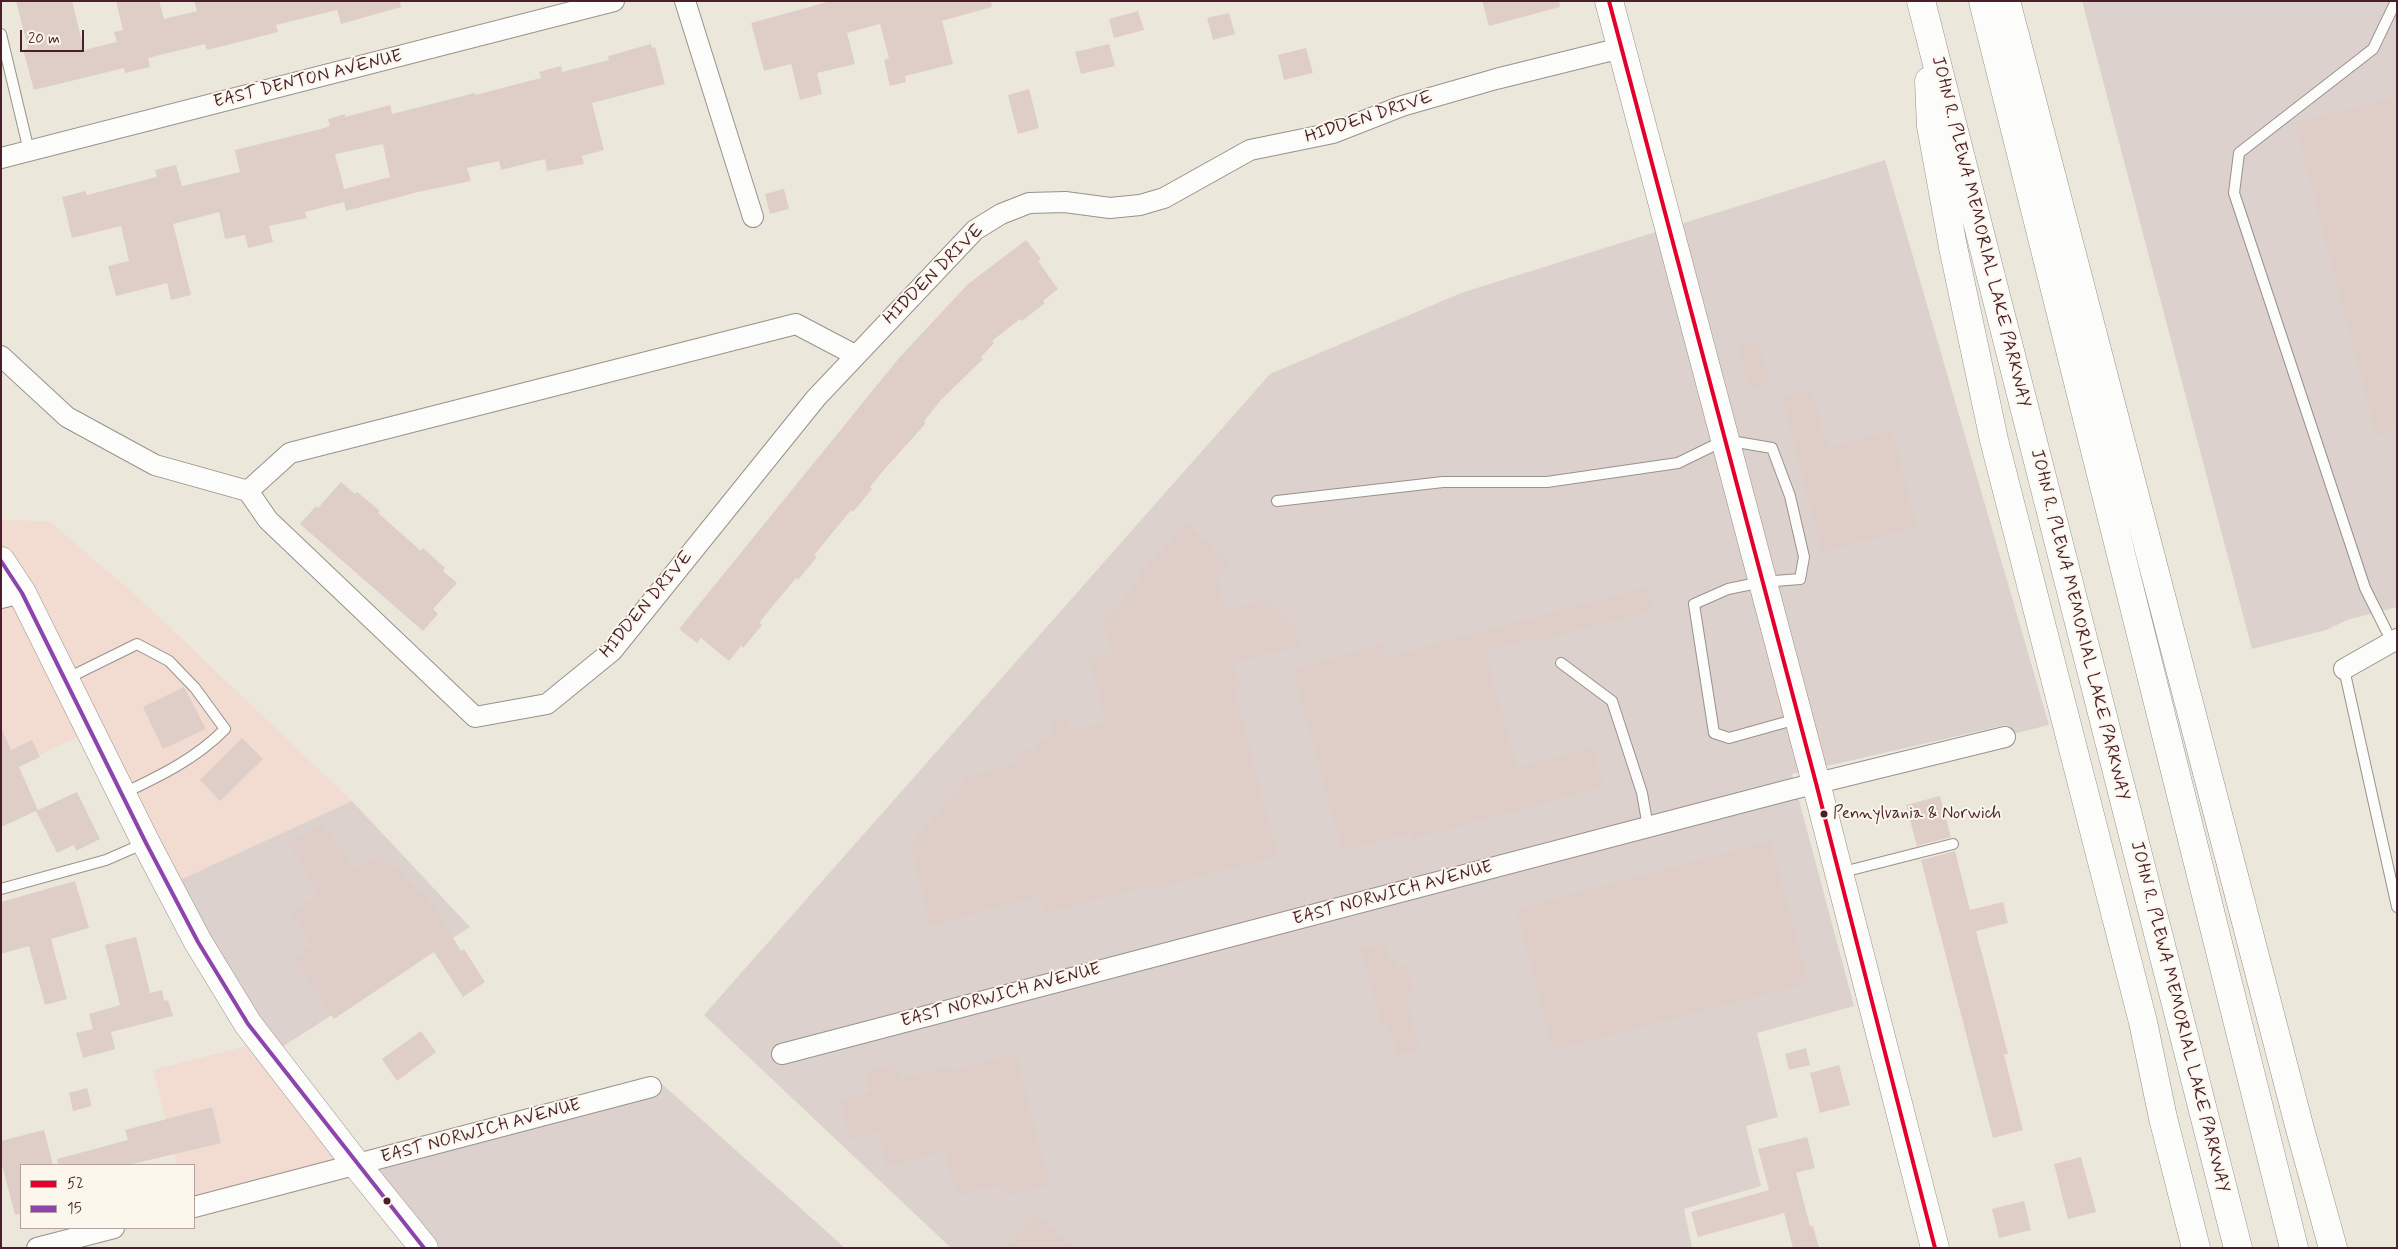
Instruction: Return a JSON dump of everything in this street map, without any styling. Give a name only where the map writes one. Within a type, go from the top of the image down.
[{"type":"main road","points":[[1609,1],[1816,783],[1935,1248]]},
{"type":"main road","points":[[1983,1],[2294,1248]]},
{"type":"main road","points":[[2006,1],[2330,1238]]},
{"type":"main road","points":[[1923,9],[1932,126],[1953,247],[1992,430],[2143,1022],[2163,1118],[2196,1248]]},
{"type":"main road","name":"JOHN R. PLEWA MEMORIAL LAKE PARKWAY","points":[[1923,9],[2238,1248]]},
{"type":"main road","points":[[1,561],[12,595],[65,680],[146,843],[198,942],[248,1024],[356,1164],[424,1248]]},
{"type":"street","name":"EAST DENTON AVENUE","points":[[1,158],[614,1]]},
{"type":"street","points":[[685,1],[753,217]]},
{"type":"street","name":"HIDDEN DRIVE","points":[[248,491],[268,520],[475,717],[547,704],[612,651],[816,398],[975,230],[1001,214],[1029,204],[1065,202],[1110,208],[1140,206],[1164,198],[1250,150],[1334,133],[1402,106],[1487,81],[1621,48]]},
{"type":"street","points":[[1,356],[67,417],[154,465],[248,491],[290,453],[796,324],[855,355]]},
{"type":"street","points":[[2344,669],[2394,640]]},
{"type":"street","name":"EAST NORWICH AVENUE","points":[[782,1054],[1816,783],[2005,737]]},
{"type":"street","name":"EAST NORWICH AVENUE","points":[[195,1207],[651,1087]]},
{"type":"street","points":[[37,1248],[110,1229]]},
{"type":"lane","points":[[2394,640],[2365,588],[2234,193],[2239,153],[2373,49],[2396,1]]},
{"type":"lane","points":[[1,34],[29,151]]},
{"type":"lane","points":[[1276,501],[1443,482],[1547,482],[1678,463],[1725,440],[1772,448],[1790,496],[1804,557],[1800,579],[1762,582],[1728,589],[1694,604],[1714,733],[1729,738],[1798,719]]},
{"type":"lane","points":[[65,680],[137,644],[169,661],[195,688],[225,729],[209,745],[158,776],[122,794]]},
{"type":"lane","points":[[1561,663],[1612,701],[1642,793],[1648,827]]},
{"type":"lane","points":[[2344,669],[2397,907]]},
{"type":"lane","points":[[1,889],[106,860],[146,843]]},
{"type":"lane","points":[[1838,873],[1953,844]]},
{"type":"shaded area","points":[[2082,1],[2397,1],[2397,607],[2347,620],[2326,630],[2252,649]]},
{"type":"shaded area","points":[[1885,160],[2049,725],[2009,735],[2006,725],[1792,774],[1854,1006],[1757,1033],[1778,1117],[1746,1126],[1761,1186],[1684,1209],[1692,1246],[1687,1248],[951,1248],[704,1015],[1270,374],[1461,293]]},
{"type":"shaded area","points":[[1,520],[49,521],[141,600],[352,801],[169,885],[90,731],[1,773]]},
{"type":"shaded area","points":[[352,801],[470,927],[271,1054],[169,885]]},
{"type":"shaded area","points":[[262,1042],[356,1164],[195,1207],[195,1164],[177,1164],[153,1070]]},
{"type":"shaded area","points":[[662,1084],[845,1248],[424,1248],[356,1165]]},
{"type":"building","points":[[16,1],[72,1],[84,50],[117,42],[114,32],[123,30],[116,1],[159,1],[164,19],[197,11],[194,1],[400,1],[401,7],[341,24],[337,10],[276,25],[278,32],[207,50],[205,44],[148,58],[150,67],[125,73],[124,68],[34,90],[23,50],[28,48]]},
{"type":"building","points":[[831,1],[991,1],[992,7],[942,21],[953,64],[905,76],[906,82],[890,86],[884,60],[889,58],[880,24],[847,33],[855,64],[817,73],[822,94],[800,100],[791,64],[764,71],[751,23]]},
{"type":"building","points":[[1482,1],[1559,1],[1560,7],[1489,26]]},
{"type":"building","points":[[1138,11],[1144,30],[1114,38],[1109,19]]},
{"type":"building","points":[[1229,13],[1235,34],[1213,40],[1207,18]]},
{"type":"building","points":[[651,44],[652,48],[655,47],[665,84],[592,103],[604,150],[582,156],[584,164],[547,171],[545,159],[501,170],[499,161],[467,168],[471,181],[418,192],[346,211],[344,202],[305,212],[307,218],[269,226],[273,242],[248,248],[245,235],[225,239],[219,212],[173,224],[191,295],[171,300],[167,283],[116,296],[108,266],[129,261],[121,226],[72,238],[62,197],[86,191],[87,195],[157,177],[155,170],[176,165],[182,186],[240,172],[235,150],[330,126],[328,119],[345,114],[345,117],[390,105],[392,114],[541,78],[539,72],[561,66],[562,72],[609,60],[608,56]],"holes":[[[383,144],[390,177],[344,189],[335,154]]]},
{"type":"building","points":[[1109,44],[1115,66],[1081,74],[1075,52]]},
{"type":"building","points":[[1306,48],[1313,73],[1284,80],[1278,55]]},
{"type":"building","points":[[1029,89],[1039,128],[1018,134],[1008,95]]},
{"type":"building","points":[[2397,97],[2397,429],[2376,435],[2295,123]]},
{"type":"building","points":[[784,189],[789,209],[770,214],[765,194]]},
{"type":"building","points":[[1026,240],[1041,259],[1038,261],[1058,289],[1043,301],[1045,303],[1022,321],[1020,319],[992,341],[994,343],[981,357],[983,359],[941,400],[924,421],[926,423],[870,487],[872,489],[853,512],[851,510],[814,555],[817,557],[798,580],[796,578],[759,623],[762,625],[743,648],[741,646],[729,661],[701,638],[697,643],[679,629],[899,358],[968,284]]},
{"type":"building","points":[[1758,343],[1770,383],[1750,389],[1739,348]]},
{"type":"building","points":[[1811,389],[1828,448],[1892,431],[1917,527],[1822,552],[1782,397]]},
{"type":"building","points":[[341,482],[355,494],[357,492],[380,511],[378,513],[421,551],[423,548],[445,568],[443,571],[457,583],[433,609],[438,614],[423,631],[300,524],[316,506],[318,508]]},
{"type":"building","points":[[1186,523],[1230,564],[1217,577],[1226,611],[1266,600],[1295,627],[1300,646],[1233,663],[1240,687],[1234,689],[1278,856],[1150,890],[1148,886],[1044,913],[1039,896],[930,926],[910,846],[963,783],[962,779],[1017,764],[1014,754],[1036,748],[1034,742],[1054,736],[1051,722],[1067,718],[1070,731],[1106,722],[1089,659],[1112,653],[1103,621],[1143,578],[1138,574]]},
{"type":"building","points":[[1647,587],[1653,610],[1538,641],[1537,637],[1485,651],[1517,768],[1594,747],[1604,787],[1412,839],[1410,833],[1342,851],[1293,669],[1383,644],[1387,657]]},
{"type":"building","points":[[184,687],[206,729],[163,749],[143,707]]},
{"type":"building","points":[[1,728],[11,750],[32,740],[40,757],[19,767],[38,810],[77,792],[100,839],[76,851],[74,845],[57,853],[36,811],[1,827]]},
{"type":"building","points":[[242,738],[263,759],[220,801],[200,780]]},
{"type":"building","points":[[1940,796],[1951,837],[1917,846],[1906,805]]},
{"type":"building","points":[[322,823],[356,869],[379,854],[432,903],[461,951],[464,949],[485,982],[463,997],[434,952],[334,1019],[294,959],[313,946],[291,913],[319,894],[288,842],[307,831],[309,833]]},
{"type":"building","points":[[1771,841],[1808,983],[1553,1050],[1516,909]]},
{"type":"building","points":[[1955,851],[1970,910],[2003,902],[2008,923],[1976,931],[2008,1054],[2004,1054],[2023,1130],[1993,1138],[1921,860]]},
{"type":"building","points":[[75,881],[89,928],[51,939],[67,999],[45,1005],[29,946],[1,954],[1,902]]},
{"type":"building","points":[[136,937],[150,993],[162,990],[164,1001],[168,1000],[173,1016],[111,1032],[115,1049],[83,1058],[76,1033],[93,1029],[89,1014],[120,1005],[105,945]]},
{"type":"building","points":[[1384,943],[1389,961],[1394,960],[1396,967],[1406,964],[1414,993],[1405,996],[1420,1049],[1397,1055],[1388,1025],[1382,1027],[1361,949]]},
{"type":"building","points":[[421,1031],[436,1052],[397,1081],[382,1059]]},
{"type":"building","points":[[1806,1048],[1810,1065],[1789,1070],[1785,1054]]},
{"type":"building","points":[[1016,1054],[1050,1185],[1004,1196],[1001,1185],[957,1196],[945,1151],[887,1167],[878,1133],[850,1140],[840,1100],[870,1092],[865,1072],[896,1064],[901,1079],[949,1066],[951,1071]]},
{"type":"building","points":[[1839,1065],[1850,1105],[1820,1113],[1810,1073]]},
{"type":"building","points":[[87,1088],[92,1106],[73,1111],[69,1093]]},
{"type":"building","points":[[212,1107],[221,1143],[132,1164],[58,1164],[57,1159],[128,1140],[125,1130]]},
{"type":"building","points":[[44,1130],[53,1164],[20,1164],[20,1214],[15,1215],[1,1161],[1,1141]]},
{"type":"building","points":[[1807,1137],[1815,1168],[1796,1173],[1810,1226],[1813,1226],[1819,1248],[1793,1248],[1784,1213],[1698,1237],[1691,1212],[1769,1190],[1758,1149]]},
{"type":"building","points":[[2081,1157],[2096,1212],[2068,1219],[2054,1164]]},
{"type":"building","points":[[2024,1201],[2031,1230],[1999,1238],[1992,1209]]},
{"type":"building","points":[[1036,1214],[1075,1248],[1006,1248]]},
{"type":"transit line","name":"52","points":[[1609,1],[1816,783],[1935,1248]]},
{"type":"transit line","name":"15","points":[[1,561],[22,593],[146,843],[198,942],[248,1024],[424,1248]]},
{"type":"place","name":"Pennylvania & Norwich","points":[[1824,814]]}]
